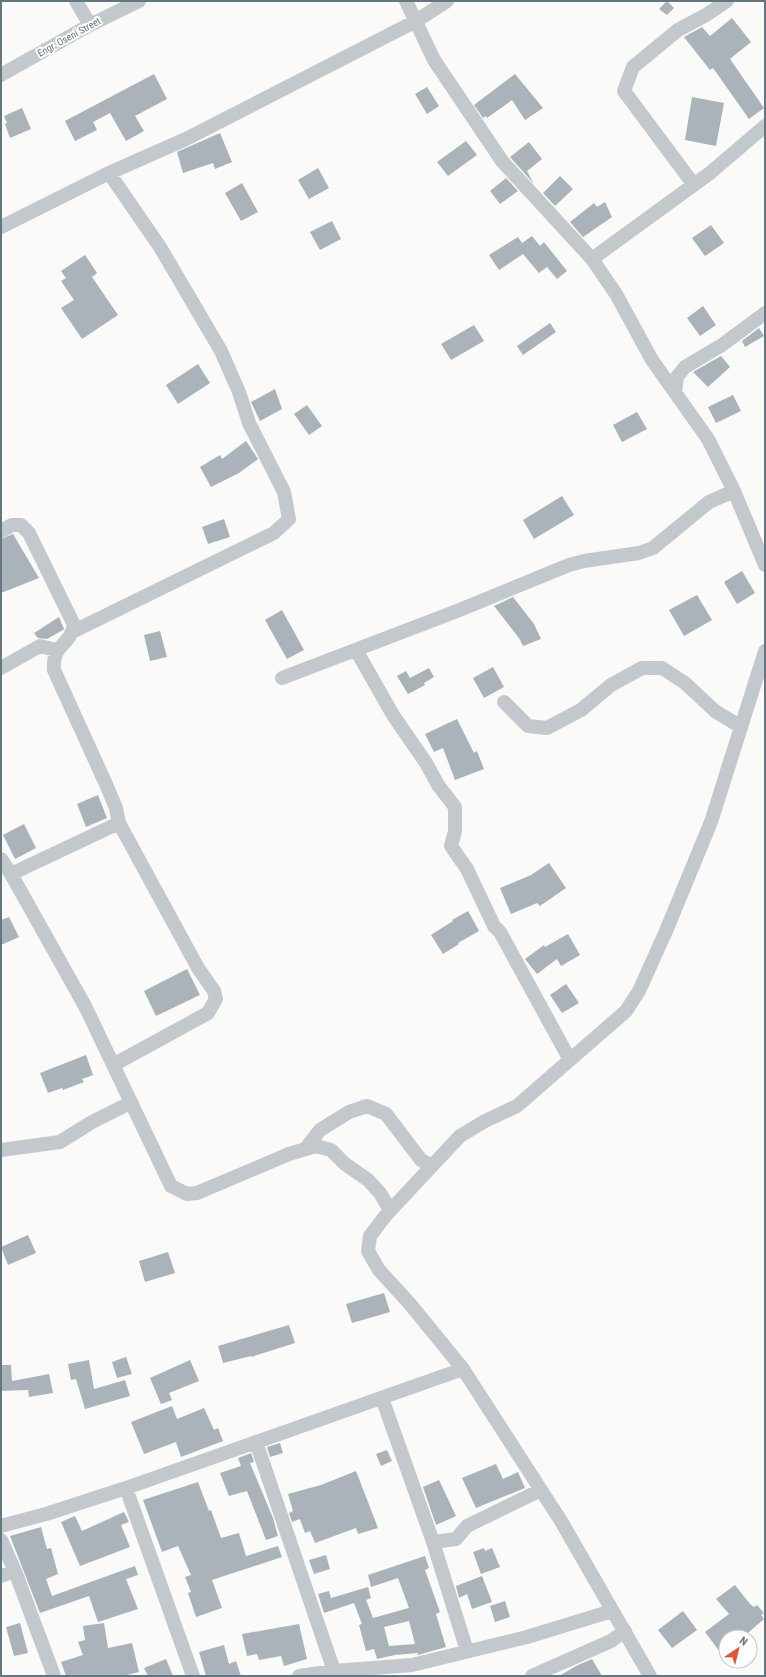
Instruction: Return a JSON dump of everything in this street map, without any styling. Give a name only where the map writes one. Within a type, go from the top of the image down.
[{"type":"street","points":[[76,1],[90,25]]},
{"type":"street","name":"Engr. Oseni Street","points":[[1,75],[90,25],[139,1]]},
{"type":"street","points":[[406,1],[434,60],[502,161],[592,259],[616,294],[652,360],[708,439],[734,491],[765,565]]},
{"type":"street","points":[[1,227],[109,173],[186,139],[416,21],[447,1]]},
{"type":"street","points":[[694,185],[624,91],[633,67],[678,30],[706,15],[727,1]]},
{"type":"street","points":[[592,259],[710,174],[765,126]]},
{"type":"street","points":[[72,632],[274,533],[289,519],[284,492],[249,423],[239,392],[221,351],[160,247],[109,173]]},
{"type":"street","points":[[675,393],[677,377],[685,367],[722,345],[765,313]]},
{"type":"street","points":[[282,678],[457,611],[569,565],[584,561],[639,553],[653,548],[709,502],[734,491]]},
{"type":"street","points":[[1,531],[12,525],[21,525],[29,533],[74,625],[68,639],[56,650],[53,658],[54,670],[105,782],[120,824],[198,968],[214,991],[216,999],[208,1013],[113,1065]]},
{"type":"street","points":[[1,668],[40,646],[56,650]]},
{"type":"street","points":[[356,650],[393,715],[426,764],[438,785],[455,807],[455,831],[451,846],[467,869],[494,926],[500,932],[570,1060]]},
{"type":"street","points":[[650,1676],[626,1631],[612,1611],[561,1521],[463,1369],[410,1304],[379,1270],[368,1252],[370,1236],[390,1210],[460,1136],[485,1121],[517,1106],[626,1011],[639,991],[666,932],[712,822],[765,652]]},
{"type":"street","points":[[504,702],[528,726],[547,728],[581,710],[610,685],[642,668],[662,668],[685,683],[715,711],[741,727]]},
{"type":"street","points":[[12,874],[120,824]]},
{"type":"street","points":[[1,859],[12,874],[85,1006],[130,1103],[171,1186],[187,1194],[197,1193],[307,1147],[316,1146],[331,1150],[345,1164],[368,1180],[380,1193],[390,1210]]},
{"type":"street","points":[[1,1150],[60,1142],[92,1122],[130,1103]]},
{"type":"street","points":[[307,1147],[320,1130],[349,1112],[367,1106],[386,1114],[421,1160],[432,1166]]},
{"type":"street","points":[[1,1526],[46,1514],[126,1488],[463,1369]]},
{"type":"street","points":[[382,1398],[433,1542],[467,1651]]},
{"type":"street","points":[[256,1442],[334,1671]]},
{"type":"street","points":[[126,1488],[193,1676]]},
{"type":"street","points":[[433,1542],[456,1539],[467,1526],[541,1490]]},
{"type":"street","points":[[1,1540],[15,1571],[54,1676]]},
{"type":"street","points":[[1,1576],[15,1571]]},
{"type":"street","points":[[307,1675],[334,1671],[412,1665],[527,1637],[612,1611]]},
{"type":"street","points":[[532,1676],[611,1641],[626,1631]]},
{"type":"building","points":[[667,1],[674,8],[667,15],[659,9]]},
{"type":"building","points":[[732,18],[751,42],[730,59],[764,108],[749,119],[713,68],[710,70],[684,37],[702,27],[710,36]]},
{"type":"building","points":[[154,74],[167,99],[135,116],[144,131],[126,141],[110,113],[93,122],[97,130],[75,141],[65,121]]},
{"type":"building","points":[[515,74],[543,108],[525,120],[512,100],[487,118],[486,116],[483,118],[474,105]]},
{"type":"building","points":[[427,87],[439,106],[427,114],[415,94]]},
{"type":"building","points":[[692,97],[724,103],[716,146],[685,140]]},
{"type":"building","points":[[22,108],[31,129],[10,138],[4,116]]},
{"type":"building","points":[[220,133],[232,162],[215,169],[213,163],[183,173],[177,152]]},
{"type":"building","points":[[466,141],[477,155],[448,176],[437,162]]},
{"type":"building","points":[[529,142],[542,159],[527,171],[534,184],[510,157]]},
{"type":"building","points":[[318,168],[329,188],[309,199],[298,180]]},
{"type":"building","points":[[560,176],[573,189],[555,206],[543,193]]},
{"type":"building","points":[[506,178],[518,191],[500,204],[490,191]]},
{"type":"building","points":[[242,183],[258,212],[241,221],[225,193]]},
{"type":"building","points":[[605,202],[612,217],[583,237],[570,222],[594,203],[597,207]]},
{"type":"building","points":[[332,221],[341,239],[320,250],[310,232]]},
{"type":"building","points":[[711,225],[724,243],[705,256],[692,238]]},
{"type":"building","points":[[532,236],[540,246],[544,242],[567,271],[557,279],[547,267],[539,273],[523,254],[499,270],[489,255],[518,237],[522,243]]},
{"type":"building","points":[[85,255],[97,273],[92,277],[118,315],[82,339],[61,308],[74,300],[61,281],[66,278],[61,271]]},
{"type":"building","points":[[703,306],[716,325],[700,336],[687,318]]},
{"type":"building","points":[[550,323],[556,332],[523,355],[517,346]]},
{"type":"building","points":[[474,325],[484,341],[451,360],[441,344]]},
{"type":"building","points":[[759,328],[764,336],[745,347],[742,341]]},
{"type":"building","points":[[721,356],[730,367],[708,387],[693,372]]},
{"type":"building","points":[[198,364],[210,383],[178,404],[166,385]]},
{"type":"building","points":[[275,389],[282,409],[260,421],[251,402]]},
{"type":"building","points":[[733,395],[741,411],[716,423],[708,407]]},
{"type":"building","points":[[307,405],[322,426],[309,435],[294,414]]},
{"type":"building","points":[[637,412],[647,429],[622,442],[613,425]]},
{"type":"building","points":[[246,441],[258,459],[239,473],[211,487],[200,467],[220,455],[222,459]]},
{"type":"building","points":[[562,496],[574,515],[534,539],[523,520]]},
{"type":"building","points":[[224,519],[230,537],[208,544],[202,527]]},
{"type":"building","points":[[13,534],[39,578],[1,593],[1,539]]},
{"type":"building","points":[[742,571],[755,593],[737,604],[724,582]]},
{"type":"building","points":[[697,595],[712,620],[684,636],[669,610]]},
{"type":"building","points":[[513,597],[534,624],[541,639],[523,646],[519,638],[494,606]]},
{"type":"building","points":[[282,610],[304,650],[287,659],[265,620]]},
{"type":"building","points":[[59,617],[64,629],[63,630],[47,639],[38,638],[34,633]]},
{"type":"building","points":[[160,631],[167,657],[150,661],[144,635]]},
{"type":"building","points":[[493,667],[504,687],[484,698],[473,678]]},
{"type":"building","points":[[429,668],[434,677],[424,683],[425,685],[408,694],[397,676],[406,671],[410,678]]},
{"type":"building","points":[[457,719],[474,753],[477,751],[484,769],[455,780],[443,748],[434,752],[425,734]]},
{"type":"building","points":[[98,795],[107,818],[86,827],[77,804]]},
{"type":"building","points":[[24,824],[36,848],[15,859],[3,835]]},
{"type":"building","points":[[549,863],[566,888],[540,906],[537,903],[511,914],[500,888],[531,875]]},
{"type":"building","points":[[468,911],[479,931],[443,954],[431,935]]},
{"type":"building","points":[[9,917],[19,937],[1,945],[1,920]]},
{"type":"building","points":[[568,934],[580,955],[561,966],[557,959],[537,974],[525,959],[544,945],[545,947]]},
{"type":"building","points":[[187,969],[200,995],[156,1016],[144,991]]},
{"type":"building","points":[[566,984],[579,1003],[562,1013],[550,995]]},
{"type":"building","points":[[86,1055],[93,1075],[82,1079],[84,1082],[63,1090],[62,1088],[48,1093],[40,1073]]},
{"type":"building","points":[[28,1235],[36,1253],[8,1265],[1,1247]]},
{"type":"building","points":[[168,1252],[175,1273],[145,1282],[139,1261]]},
{"type":"building","points":[[384,1293],[390,1312],[352,1323],[346,1304]]},
{"type":"building","points":[[289,1325],[295,1343],[251,1357],[223,1363],[218,1346]]},
{"type":"building","points":[[126,1357],[132,1374],[117,1378],[112,1362]]},
{"type":"building","points":[[89,1360],[94,1389],[125,1380],[130,1396],[85,1409],[76,1379],[71,1380],[68,1364]]},
{"type":"building","points":[[190,1360],[199,1381],[169,1393],[172,1400],[161,1404],[150,1378]]},
{"type":"building","points":[[1,1365],[11,1365],[12,1381],[49,1374],[53,1393],[29,1397],[28,1390],[1,1391]]},
{"type":"building","points":[[172,1406],[177,1419],[204,1408],[214,1430],[218,1428],[223,1441],[181,1457],[176,1442],[144,1454],[131,1422]]},
{"type":"building","points":[[280,1443],[283,1453],[270,1457],[267,1447]]},
{"type":"building","points":[[387,1450],[392,1461],[381,1466],[376,1454]]},
{"type":"building","points":[[251,1453],[254,1462],[250,1463],[273,1518],[278,1536],[266,1540],[247,1491],[229,1496],[220,1473],[241,1466],[238,1458]]},
{"type":"building","points":[[496,1464],[503,1479],[518,1472],[525,1488],[476,1508],[462,1478]]},
{"type":"building","points":[[356,1471],[378,1528],[358,1534],[356,1528],[315,1543],[310,1531],[305,1533],[300,1519],[292,1522],[289,1513],[293,1511],[288,1494],[321,1485]]},
{"type":"building","points":[[439,1480],[456,1516],[436,1525],[423,1487]]},
{"type":"building","points":[[198,1482],[209,1511],[211,1510],[221,1538],[239,1533],[246,1556],[278,1546],[282,1557],[212,1580],[222,1608],[196,1617],[188,1593],[191,1592],[185,1577],[191,1575],[178,1546],[162,1552],[143,1500]]},
{"type":"building","points":[[124,1512],[129,1522],[121,1525],[130,1547],[80,1566],[61,1522],[75,1516],[82,1531]]},
{"type":"building","points":[[41,1527],[47,1549],[51,1548],[58,1574],[46,1579],[52,1596],[135,1566],[138,1575],[126,1579],[138,1609],[98,1622],[89,1596],[40,1613],[10,1536]]},
{"type":"building","points":[[484,1548],[485,1551],[492,1548],[500,1567],[481,1574],[473,1552]]},
{"type":"building","points":[[326,1555],[330,1569],[314,1574],[309,1560]]},
{"type":"building","points":[[425,1556],[429,1568],[425,1570],[440,1612],[436,1614],[446,1647],[418,1655],[418,1653],[395,1655],[377,1659],[374,1649],[366,1651],[359,1625],[362,1624],[354,1603],[324,1613],[318,1594],[329,1591],[331,1598],[368,1587],[371,1598],[366,1600],[373,1618],[409,1608],[398,1578],[371,1587],[368,1575]],"holes":[[[409,1621],[415,1644],[389,1646],[384,1627]]]},
{"type":"building","points":[[482,1576],[492,1602],[472,1609],[467,1594],[459,1598],[456,1586]]},
{"type":"building","points":[[735,1585],[750,1604],[754,1607],[757,1605],[764,1613],[761,1615],[764,1619],[752,1629],[718,1629],[718,1649],[705,1632],[729,1614],[716,1599]]},
{"type":"building","points":[[505,1601],[510,1617],[495,1622],[490,1606]]},
{"type":"building","points":[[683,1611],[697,1630],[672,1648],[658,1630]]},
{"type":"building","points":[[20,1623],[28,1653],[14,1656],[6,1627]]},
{"type":"building","points":[[104,1623],[108,1648],[132,1643],[139,1672],[123,1676],[66,1676],[61,1662],[83,1655],[78,1642],[85,1640],[83,1626]]},
{"type":"building","points":[[299,1624],[307,1659],[284,1666],[281,1656],[259,1660],[257,1654],[247,1656],[242,1634]]},
{"type":"building","points":[[224,1645],[229,1664],[236,1661],[241,1676],[206,1676],[199,1652]]},
{"type":"building","points":[[166,1659],[173,1676],[148,1676],[144,1668]]},
{"type":"building","points":[[592,1659],[602,1676],[559,1676],[578,1665]]}]
